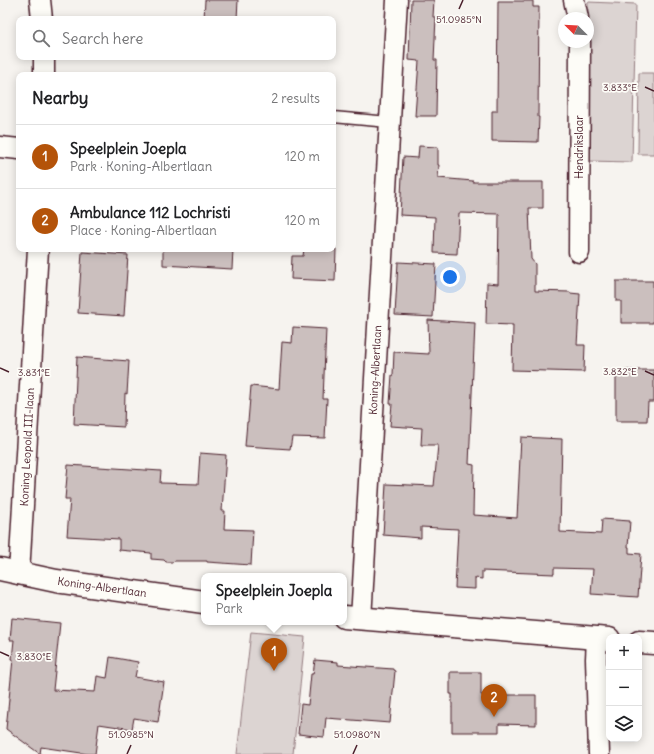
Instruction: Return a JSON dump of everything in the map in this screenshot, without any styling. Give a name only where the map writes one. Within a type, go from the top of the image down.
[{"type":"street","points":[[40,0],[42,16]]},
{"type":"street","name":"Koning-Albertlaan","points":[[397,0],[352,618],[603,639]]},
{"type":"street","points":[[574,0],[577,12]]},
{"type":"street","name":"Hendrikslaar","points":[[579,252],[580,48]]},
{"type":"street","points":[[44,60],[44,72]]},
{"type":"street","points":[[0,147],[16,149]]},
{"type":"street","name":"Koning Leopold III-laan","points":[[10,571],[38,252]]},
{"type":"street","name":"Koning-Albertlaan","points":[[10,571],[56,581],[201,602]]},
{"type":"street","points":[[599,754],[596,659],[603,639]]},
{"type":"street","points":[[642,642],[654,643]]},
{"type":"lane","points":[[336,117],[389,122]]},
{"type":"shaded area","points":[[588,2],[636,4],[632,162],[588,161],[588,48],[594,48],[594,12],[588,12]]},
{"type":"shaded area","points":[[639,73],[654,73],[654,154],[638,154]]},
{"type":"shaded area","points":[[251,632],[305,637],[293,754],[237,754]]},
{"type":"building","points":[[205,0],[238,0],[237,16],[204,16]]},
{"type":"building","points":[[411,0],[434,0],[433,17],[436,17],[434,60],[437,60],[436,116],[415,116],[419,61],[409,60]]},
{"type":"building","points":[[498,1],[533,1],[533,7],[539,7],[538,142],[492,141],[492,111],[497,111]]},
{"type":"building","points":[[419,146],[438,147],[438,178],[473,182],[543,182],[543,208],[529,208],[531,259],[535,264],[535,291],[570,292],[580,294],[577,345],[585,345],[584,372],[512,370],[513,325],[486,324],[487,283],[498,284],[499,214],[459,213],[457,254],[434,253],[435,217],[400,215],[403,157],[418,158]]},
{"type":"building","points":[[82,252],[128,255],[124,316],[78,313]]},
{"type":"building","points":[[163,252],[233,252],[232,269],[163,265]]},
{"type":"building","points":[[304,252],[336,252],[335,281],[291,279],[292,256],[303,256]]},
{"type":"building","points":[[398,262],[436,264],[433,317],[395,315]]},
{"type":"building","points":[[616,281],[653,281],[653,323],[621,323],[621,301],[616,301]]},
{"type":"building","points":[[428,320],[475,323],[469,464],[474,465],[473,515],[517,518],[521,437],[562,439],[560,532],[601,534],[602,519],[630,521],[629,553],[641,554],[638,597],[591,594],[593,569],[554,568],[554,574],[482,571],[482,579],[475,578],[475,589],[455,588],[458,529],[421,527],[421,538],[383,535],[386,484],[434,486],[438,445],[421,445],[422,428],[390,426],[394,352],[429,354]]},
{"type":"building","points":[[293,327],[326,329],[323,399],[327,399],[325,438],[292,437],[290,449],[245,446],[251,386],[279,389],[282,342],[292,343]]},
{"type":"building","points":[[77,357],[129,361],[127,394],[125,393],[124,427],[74,424]]},
{"type":"building","points":[[616,370],[654,370],[654,402],[648,402],[647,421],[616,421]]},
{"type":"building","points":[[200,453],[226,455],[222,511],[225,511],[224,529],[253,530],[251,565],[207,561],[166,562],[164,560],[151,559],[151,553],[119,550],[119,539],[67,536],[70,499],[65,499],[68,465],[161,471],[160,483],[198,484]]},
{"type":"building","points":[[12,618],[60,623],[53,690],[95,692],[97,676],[107,678],[110,657],[138,662],[135,677],[164,682],[158,722],[134,718],[132,729],[99,724],[95,754],[41,747],[40,754],[6,729],[13,659],[14,640],[10,640]]},
{"type":"building","points":[[315,660],[338,662],[338,665],[393,669],[395,671],[390,723],[326,718],[324,737],[298,734],[301,704],[308,705],[311,674],[313,674]]},
{"type":"building","points":[[450,672],[481,672],[481,695],[536,695],[536,725],[499,724],[499,732],[452,732],[452,694],[450,694]]},
{"type":"place","name":"Speelplein Joepla","points":[[274,671]]},
{"type":"place","name":"Ambulance 112 Lochristi","points":[[494,717]]}]
